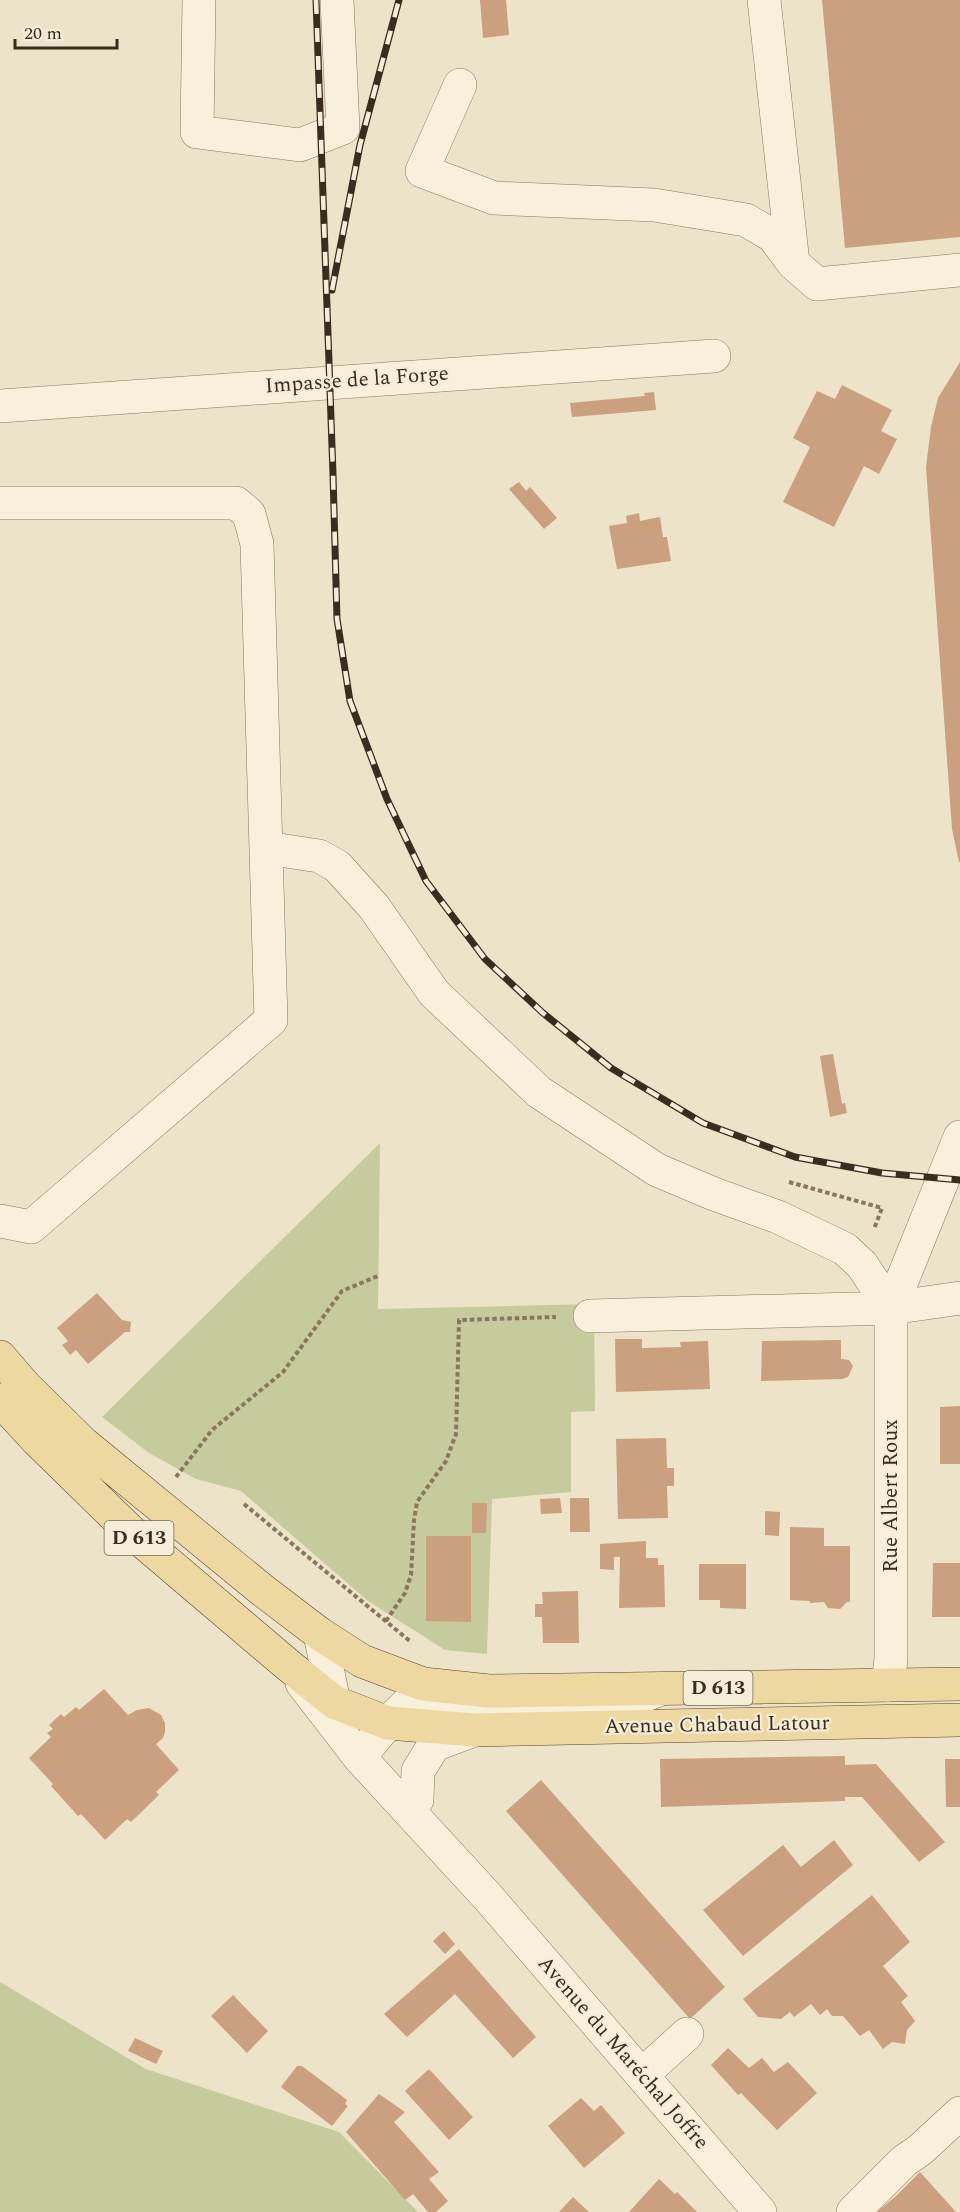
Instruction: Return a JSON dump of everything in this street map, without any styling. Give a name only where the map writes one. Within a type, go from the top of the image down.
[{"type":"main road","name":"D 613","points":[[0,1357],[84,1444],[261,1589],[320,1634]]},
{"type":"main road","name":"Avenue du Maréchal Joffre","points":[[0,1400],[37,1440],[129,1530],[288,1665]]},
{"type":"main road","name":"Avenue Chabaud Latour","points":[[320,1634],[362,1660],[423,1684],[476,1690],[960,1684]]},
{"type":"main road","name":"Avenue Chabaud Latour","points":[[288,1665],[334,1702],[374,1739],[474,1730],[960,1720]]},
{"type":"street","points":[[199,0],[196,132],[300,145],[343,128],[337,0]]},
{"type":"street","points":[[764,0],[792,262]]},
{"type":"street","points":[[460,85],[422,171],[494,198],[654,205],[746,220],[773,236],[792,262],[817,284],[960,270]]},
{"type":"street","name":"Impasse de la Forge","points":[[0,406],[714,356]]},
{"type":"street","points":[[0,503],[236,503],[249,514],[257,544],[271,1020],[31,1227],[0,1221]]},
{"type":"street","points":[[266,848],[318,856],[337,866],[374,907],[434,993],[539,1092],[657,1170],[778,1217],[845,1249],[862,1265],[891,1308]]},
{"type":"street","points":[[891,1308],[960,1137]]},
{"type":"street","points":[[590,1316],[891,1308],[960,1298]]},
{"type":"street","name":"Rue Albert Roux","points":[[888,1685],[891,1659],[891,1308]]},
{"type":"street","points":[[320,1634],[334,1702]]},
{"type":"street","name":"Avenue du Maréchal Joffre","points":[[288,1665],[374,1739],[486,1895]]},
{"type":"street","points":[[374,1739],[410,1701],[475,1712],[535,1715],[610,1709],[662,1688]]},
{"type":"street","name":"Avenue Chabaud Latour","points":[[417,1800],[418,1771],[434,1745],[474,1730]]},
{"type":"street","name":"Avenue du Maréchal Joffre","points":[[374,1739],[486,1895],[760,2212]]},
{"type":"street","points":[[642,2075],[687,2034]]},
{"type":"street","points":[[853,2212],[904,2162],[960,2113]]},
{"type":"path","points":[[787,1181],[882,1208],[862,1265]]},
{"type":"path","points":[[176,1477],[212,1430],[283,1372],[342,1291],[378,1276]]},
{"type":"path","points":[[386,1621],[405,1593],[411,1575],[417,1502],[446,1461],[456,1434],[459,1320],[590,1316]]},
{"type":"path","points":[[244,1504],[414,1644]]},
{"type":"green space","points":[[380,1143],[378,1309],[594,1304],[595,1411],[571,1412],[571,1492],[492,1499],[487,1654],[445,1650],[368,1601],[241,1491],[196,1479],[149,1453],[102,1417]]},
{"type":"green space","points":[[0,1982],[146,2069],[339,2132],[418,2212],[0,2212]]},
{"type":"building","points":[[480,0],[506,0],[509,35],[483,38]]},
{"type":"building","points":[[822,0],[960,0],[960,237],[845,248]]},
{"type":"building","points":[[960,362],[959,862],[952,829],[926,467],[931,427],[938,398]]},
{"type":"building","points":[[842,385],[892,410],[881,431],[897,439],[879,474],[864,466],[834,527],[783,502],[810,447],[793,438],[817,391],[835,399]]},
{"type":"building","points":[[654,392],[656,410],[572,417],[570,403],[645,396],[644,393]]},
{"type":"building","points":[[519,482],[526,491],[530,487],[557,518],[544,529],[509,489]]},
{"type":"building","points":[[639,513],[640,521],[660,517],[663,537],[667,537],[671,561],[617,569],[609,526],[627,523],[626,516]]},
{"type":"building","points":[[833,1054],[842,1104],[845,1103],[847,1113],[830,1117],[820,1056]]},
{"type":"building","points":[[97,1293],[122,1320],[131,1322],[130,1332],[125,1332],[88,1364],[76,1350],[70,1355],[62,1345],[68,1341],[57,1328]]},
{"type":"building","points":[[615,1339],[642,1339],[642,1348],[681,1347],[680,1342],[708,1341],[710,1389],[616,1392]]},
{"type":"building","points":[[841,1340],[841,1359],[849,1360],[853,1366],[848,1377],[761,1381],[762,1341]]},
{"type":"building","points":[[960,1406],[960,1464],[940,1464],[940,1407]]},
{"type":"building","points":[[666,1438],[667,1468],[674,1468],[674,1486],[667,1486],[668,1518],[618,1519],[616,1439]]},
{"type":"building","points":[[560,1498],[562,1513],[541,1514],[540,1499]]},
{"type":"building","points":[[570,1498],[589,1498],[590,1532],[570,1532]]},
{"type":"building","points":[[472,1503],[487,1503],[486,1533],[472,1533]]},
{"type":"building","points":[[765,1511],[780,1512],[779,1536],[765,1535]]},
{"type":"building","points":[[790,1527],[824,1528],[824,1546],[850,1546],[850,1602],[840,1609],[828,1608],[824,1602],[810,1603],[810,1601],[790,1600]]},
{"type":"building","points":[[426,1536],[471,1536],[471,1622],[426,1621]]},
{"type":"building","points":[[646,1541],[646,1558],[658,1558],[658,1565],[664,1565],[665,1607],[619,1608],[620,1557],[614,1557],[614,1570],[600,1569],[600,1544]]},
{"type":"building","points":[[933,1563],[960,1563],[960,1617],[932,1617]]},
{"type":"building","points":[[699,1564],[746,1564],[746,1609],[720,1608],[720,1600],[699,1600]]},
{"type":"building","points":[[578,1591],[579,1643],[543,1643],[542,1617],[535,1617],[535,1604],[543,1604],[542,1592]]},
{"type":"building","points":[[104,1689],[128,1715],[137,1710],[149,1708],[161,1715],[165,1723],[165,1732],[163,1738],[156,1744],[179,1770],[156,1792],[159,1795],[131,1822],[127,1819],[105,1840],[81,1814],[78,1816],[29,1758],[51,1737],[47,1733],[53,1729],[49,1725],[61,1714],[64,1717],[76,1707],[79,1710]]},
{"type":"building","points":[[845,1756],[845,1765],[876,1764],[945,1842],[919,1862],[862,1797],[845,1797],[845,1801],[661,1807],[660,1759]]},
{"type":"building","points":[[945,1759],[960,1759],[960,1807],[946,1807]]},
{"type":"building","points":[[541,1780],[725,1987],[690,2019],[506,1811]]},
{"type":"building","points":[[834,1840],[853,1865],[743,1956],[703,1910],[783,1845],[801,1867]]},
{"type":"building","points":[[872,1895],[910,1942],[883,1966],[908,1996],[901,2002],[915,2021],[907,2030],[905,2044],[892,2042],[883,2049],[869,2030],[860,2036],[843,2016],[832,2016],[827,2009],[820,2015],[811,2004],[794,2017],[790,2012],[781,2019],[758,2017],[743,1999]]},
{"type":"building","points":[[444,1931],[455,1944],[445,1954],[433,1941]]},
{"type":"building","points":[[459,1949],[536,2037],[513,2058],[455,1994],[407,2037],[384,2014]]},
{"type":"building","points":[[233,1995],[268,2031],[247,2053],[211,2016]]},
{"type":"building","points":[[135,2038],[163,2051],[156,2064],[128,2051]]},
{"type":"building","points":[[728,2048],[749,2068],[762,2058],[774,2072],[788,2062],[817,2093],[777,2130],[741,2093],[738,2095],[711,2065]]},
{"type":"building","points":[[297,2066],[302,2066],[347,2100],[345,2104],[348,2106],[332,2126],[281,2087]]},
{"type":"building","points":[[429,2069],[473,2117],[449,2140],[405,2091]]},
{"type":"building","points":[[379,2094],[405,2112],[394,2122],[439,2172],[429,2179],[448,2201],[436,2212],[428,2212],[413,2194],[405,2200],[346,2132]]},
{"type":"building","points":[[581,2098],[594,2111],[601,2105],[625,2133],[584,2168],[548,2126]]},
{"type":"building","points":[[920,2172],[956,2212],[877,2212],[896,2196]]},
{"type":"building","points":[[659,2179],[675,2194],[677,2192],[697,2212],[629,2212]]},
{"type":"building","points":[[573,2197],[589,2212],[559,2212]]},
{"type":"railway","points":[[316,0],[337,619],[350,701],[387,799],[426,881],[485,959],[543,1013],[611,1068],[703,1123],[795,1157],[882,1173],[960,1180]]},
{"type":"railway","points":[[332,290],[360,145],[399,0]]}]
